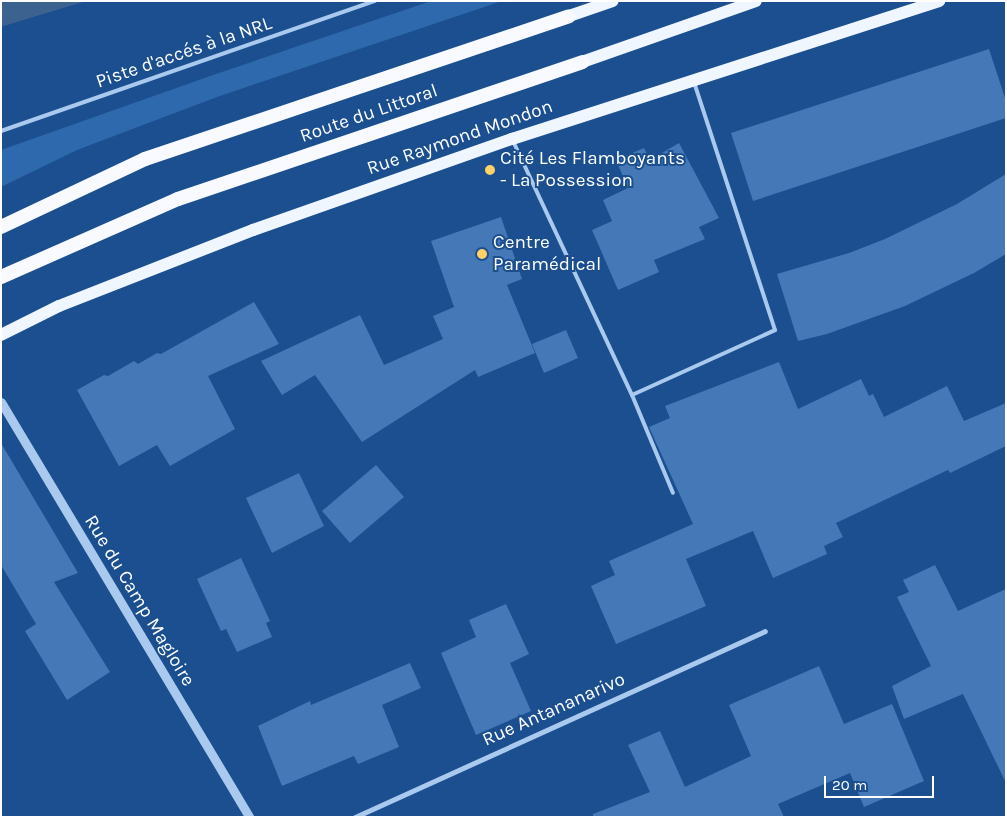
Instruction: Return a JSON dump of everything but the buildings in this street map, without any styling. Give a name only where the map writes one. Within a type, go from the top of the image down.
[{"type":"highway","name":"Route du Littoral","points":[[1,227],[145,158],[569,16]]},
{"type":"highway","name":"Route du Littoral","points":[[1,277],[178,199],[582,62]]},
{"type":"main road","name":"Route du Littoral","points":[[569,16],[613,1]]},
{"type":"main road","name":"Route du Littoral","points":[[582,62],[756,1]]},
{"type":"main road","name":"Rue Raymond Mondon","points":[[1,335],[59,306],[253,230],[512,139],[939,1]]},
{"type":"street","name":"Rue du Camp Magloire","points":[[1,402],[250,817]]},
{"type":"street","name":"Rue Antananarivo","points":[[356,817],[765,631]]},
{"type":"lane","name":"Piste d'accés à la NRL","points":[[1,131],[375,1]]},
{"type":"lane","points":[[632,395],[776,330],[693,80]]},
{"type":"lane","points":[[512,139],[632,395],[673,493]]},
{"type":"shaded area","points":[[1,1],[87,1],[1,27]]},
{"type":"shaded area","points":[[431,1],[502,1],[217,97],[77,150],[1,187],[1,150]]},
{"type":"pier","points":[[90,1],[1,29],[1,27]]},
{"type":"place","name":"Cité Les Flamboyants - La Possession","points":[[490,170]]},
{"type":"place","name":"Centre Paramédical","points":[[482,254]]}]
